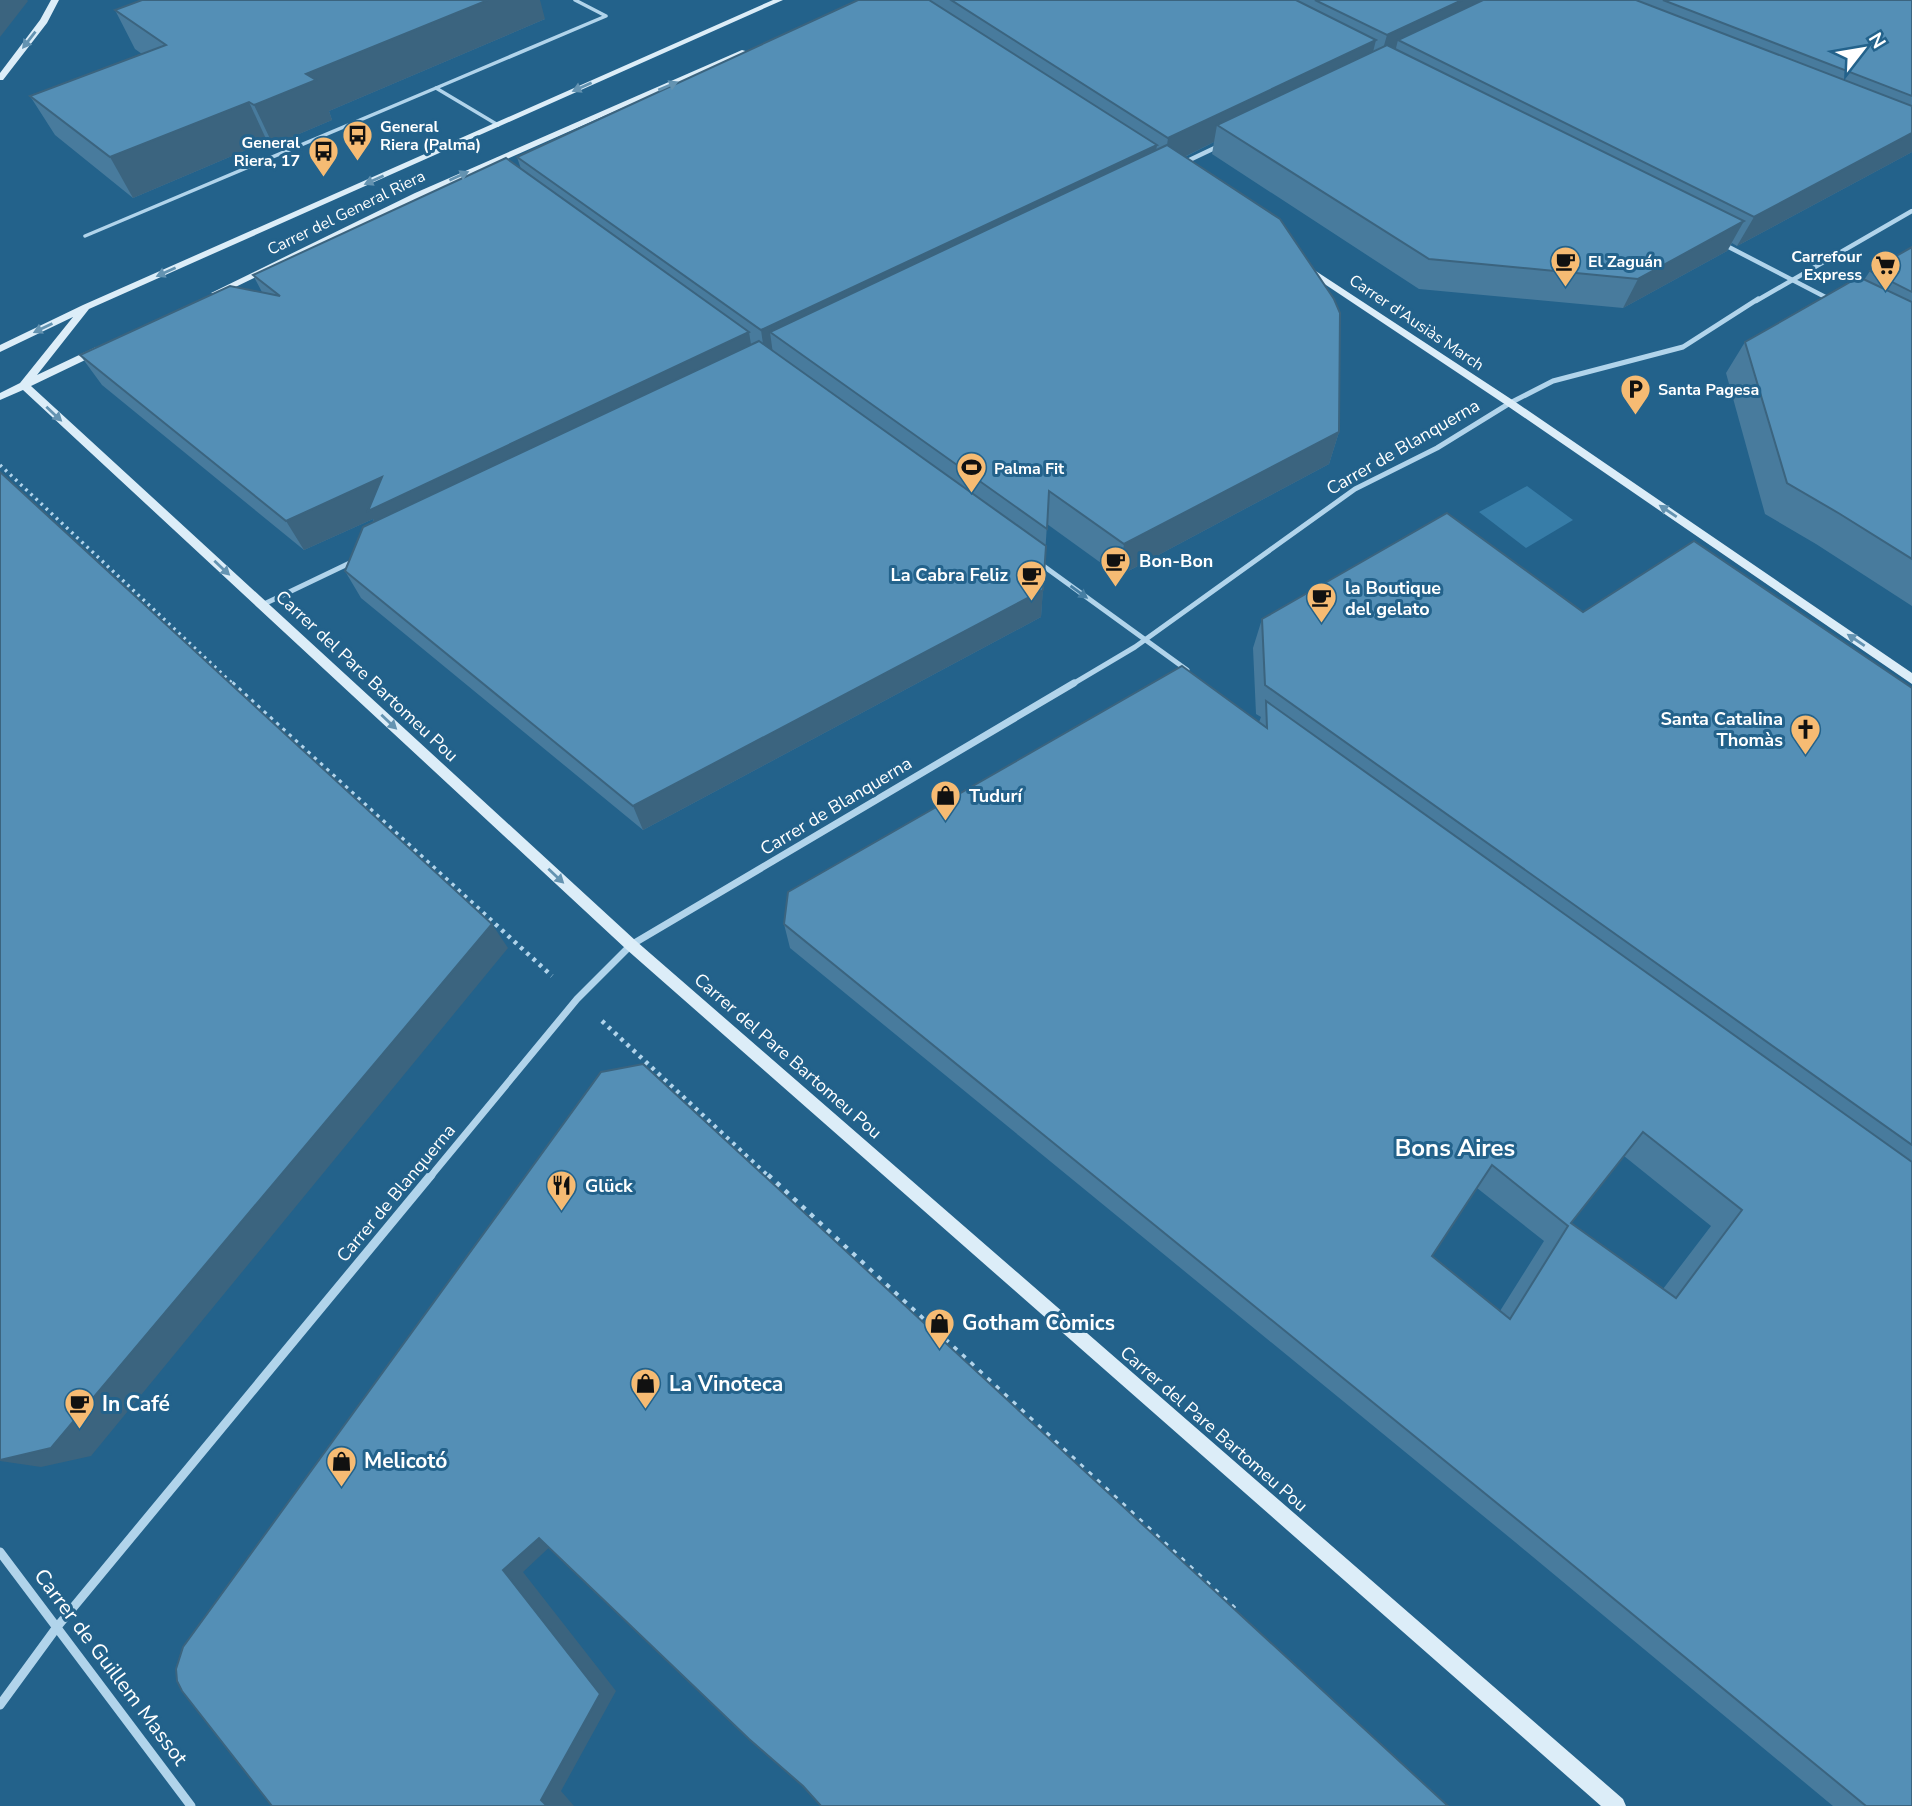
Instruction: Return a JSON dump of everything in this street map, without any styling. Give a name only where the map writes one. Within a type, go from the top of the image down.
[{"type":"street","points":[[0,78],[44,21],[55,0]]},
{"type":"street","name":"Carrer del General Riera","points":[[0,349],[86,307],[779,0]]},
{"type":"street","name":"Carrer del General Riera","points":[[209,296],[488,163],[757,47]]},
{"type":"street","points":[[1176,166],[1224,143]]},
{"type":"street","points":[[488,163],[499,171]]},
{"type":"street","name":"Carrer de Blanquerna","points":[[0,1705],[57,1627],[577,999],[631,945],[1146,640],[1355,489],[1437,447],[1510,402],[1553,381],[1683,347],[1791,278],[1912,211]]},
{"type":"street","points":[[1720,242],[1843,305]]},
{"type":"street","name":"Carrer d'Ausiàs March","points":[[1287,254],[1510,402],[1912,679]]},
{"type":"street","points":[[24,386],[86,307]]},
{"type":"street","points":[[0,397],[110,344]]},
{"type":"street","name":"Carrer del Pare Bartomeu Pou","points":[[24,386],[631,945],[1616,1806]]},
{"type":"street","points":[[1028,555],[1191,673]]},
{"type":"street","points":[[262,606],[362,557]]},
{"type":"street","name":"Carrer de Guillem Massot","points":[[0,1552],[191,1806]]},
{"type":"lane","points":[[85,236],[606,16],[575,0]]},
{"type":"lane","points":[[436,88],[498,125]]},
{"type":"path","points":[[0,465],[317,763],[577,999],[1243,1617]]},
{"type":"shaded area","points":[[1527,486],[1573,520],[1526,548],[1479,512]]},
{"type":"building","points":[[142,0],[488,0],[306,74],[316,80],[254,105],[249,102],[110,157],[30,96],[166,45],[115,10]]},
{"type":"building","points":[[858,0],[929,0],[1157,145],[761,330],[517,157]]},
{"type":"building","points":[[951,0],[1296,0],[1376,40],[1168,138]]},
{"type":"building","points":[[1315,0],[1462,0],[1387,35]]},
{"type":"building","points":[[1483,0],[1636,0],[1912,106],[1912,133],[1754,217],[1398,40]]},
{"type":"building","points":[[1663,0],[1912,0],[1912,96]]},
{"type":"building","points":[[1387,45],[1744,221],[1638,279],[1429,259],[1217,125]]},
{"type":"building","points":[[1167,145],[1280,219],[1334,299],[1340,313],[1339,432],[1124,544],[1049,491],[1047,529],[770,332]]},
{"type":"building","points":[[506,158],[749,332],[368,511],[382,477],[286,521],[80,355],[230,286],[280,296],[253,275]]},
{"type":"building","points":[[1912,247],[1912,292],[1870,271]]},
{"type":"building","points":[[1859,277],[1912,302],[1912,559],[1787,483],[1745,342]]},
{"type":"building","points":[[759,341],[1046,546],[1043,590],[633,806],[345,571],[363,527]]},
{"type":"building","points":[[0,472],[492,924],[51,1448],[0,1460]]},
{"type":"building","points":[[1447,513],[1583,612],[1694,541],[1912,688],[1912,1145],[1265,685],[1262,619]]},
{"type":"building","points":[[1182,666],[1267,728],[1266,701],[1912,1162],[1912,1806],[1866,1806],[784,924],[788,892]],"holes":[[[1643,1132],[1742,1210],[1676,1298],[1571,1223]],[[1492,1165],[1568,1226],[1510,1319],[1432,1256]]]},
{"type":"building","points":[[643,1064],[1448,1806],[821,1806],[539,1538],[503,1570],[600,1694],[541,1800],[547,1806],[272,1806],[182,1691],[177,1681],[176,1669],[183,1647],[601,1072]]},
{"type":"place","name":"General Riera (Palma)","points":[[357,162]]},
{"type":"place","name":"General Riera, 17","points":[[323,178]]},
{"type":"place","name":"El Zaguán","points":[[1565,288]]},
{"type":"place","name":"Carrefour Express","points":[[1885,292]]},
{"type":"place","name":"Santa Pagesa","points":[[1635,416]]},
{"type":"place","name":"Palma Fit","points":[[971,495]]},
{"type":"place","name":"Bon-Bon","points":[[1116,588]]},
{"type":"place","name":"La Cabra Feliz","points":[[1031,602]]},
{"type":"place","name":"la Boutique del gelato","points":[[1322,625]]},
{"type":"place","name":"Santa Catalina Thomàs","points":[[1806,756]]},
{"type":"place","name":"Tudurí","points":[[946,823]]},
{"type":"place","name":"Glück","points":[[562,1213]]},
{"type":"place","name":"Gotham Còmics","points":[[939,1350]]},
{"type":"place","name":"La Vinoteca","points":[[646,1411]]},
{"type":"place","name":"In Café","points":[[79,1431]]},
{"type":"place","name":"Melicotó","points":[[341,1488]]},
{"type":"district","name":"Bons Aires","points":[[1455,1148]]}]
